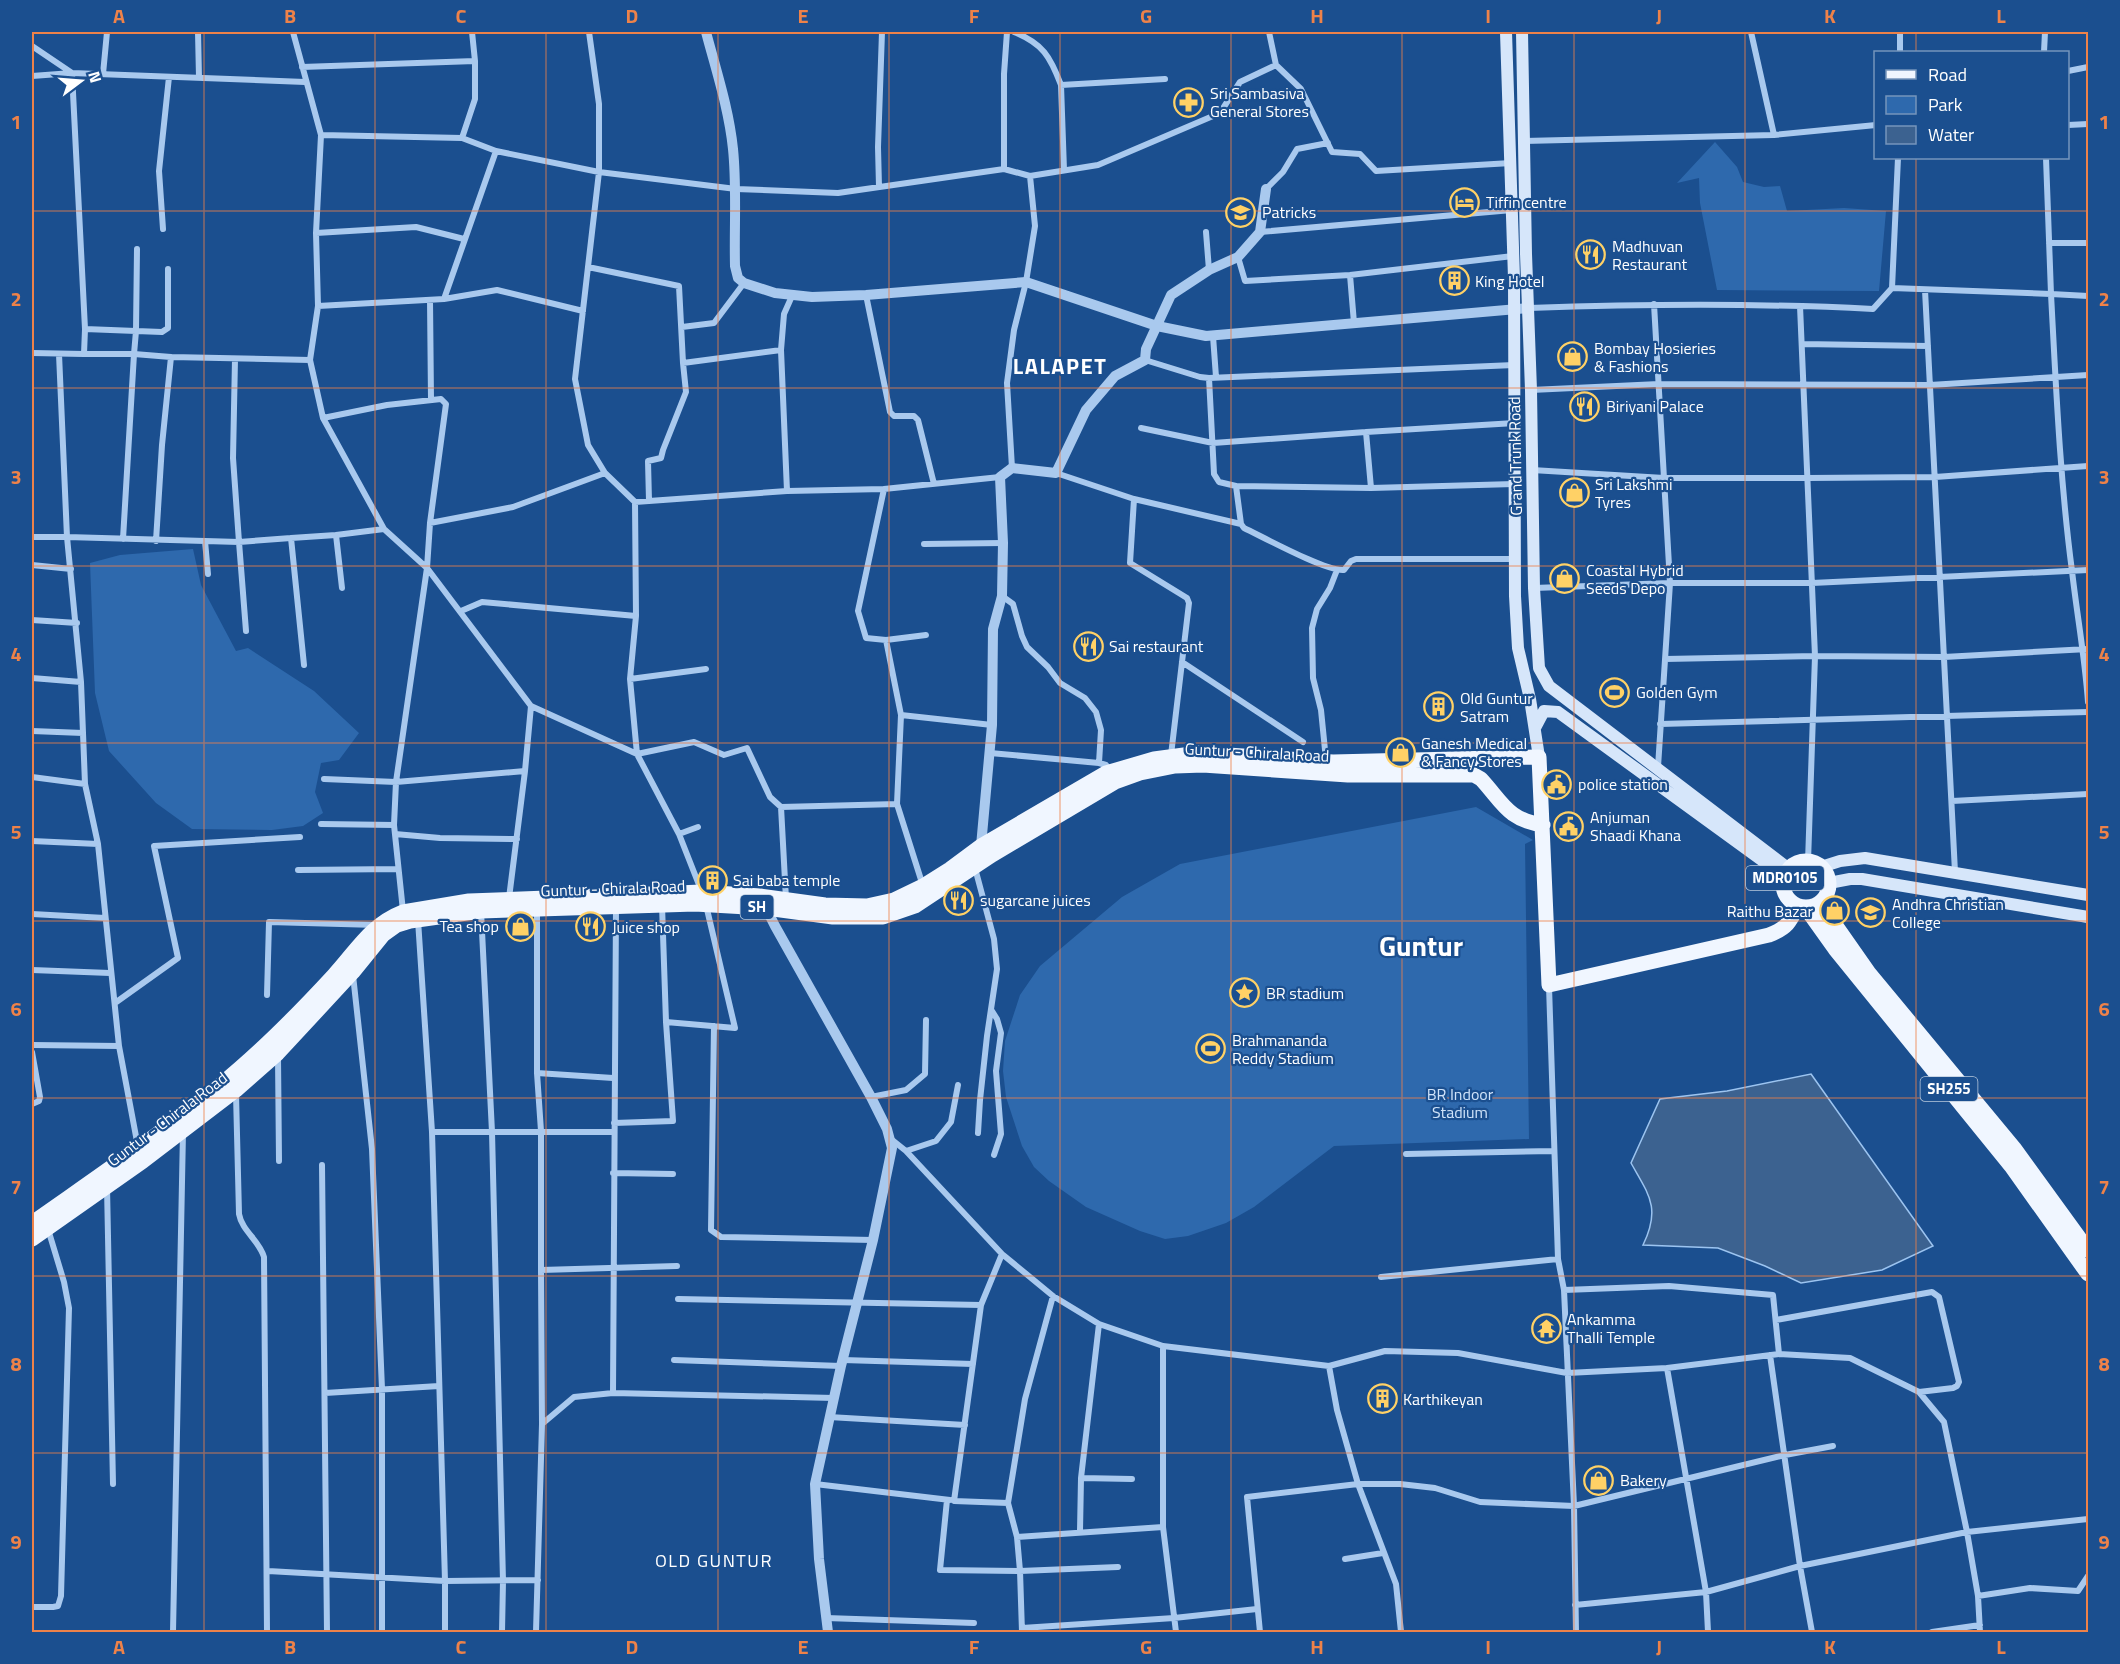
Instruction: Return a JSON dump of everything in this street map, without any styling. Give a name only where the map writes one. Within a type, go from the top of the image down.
[{"type":"main road","name":"Grand Trunk Road","points":[[1506,32],[1514,310],[1515,596],[1518,648],[1530,699],[1539,757]]},
{"type":"main road","name":"Grand Trunk Road","points":[[1522,32],[1534,588],[1537,654],[1543,678],[1549,686],[1701,803],[1787,873]]},
{"type":"main road","name":"MDR0105","points":[[1535,729],[1544,711],[1558,712],[1787,873]]},
{"type":"main road","name":"Guntur - Chirala Road","points":[[763,902],[786,899],[825,905],[867,906],[894,900],[923,886],[981,846],[1086,784],[1106,766],[1171,756],[1216,754],[1326,762],[1539,757]]},
{"type":"main road","points":[[1539,757],[1548,984],[1769,935],[1781,931],[1808,905]]},
{"type":"main road","name":"Guntur - Chirala Road","points":[[32,1223],[138,1149],[201,1101],[260,1050],[306,1005],[377,925],[413,914],[469,901],[704,898],[763,902],[833,917],[883,917],[915,906],[1114,782],[1140,773],[1175,766],[1203,765],[1348,775],[1474,775],[1481,779],[1513,815],[1523,821],[1542,825]]},
{"type":"main road","name":"MDR0105","points":[[1815,864],[1828,876],[1828,890],[1808,905],[1787,897],[1784,890],[1787,873],[1795,865],[1865,858],[2088,896]]},
{"type":"main road","name":"MDR0105","points":[[1829,883],[1862,879],[2088,917]]},
{"type":"main road","name":"Guntur - Chirala Road","points":[[32,1239],[183,1132],[236,1090],[278,1053],[353,972],[383,934],[413,914],[662,905],[704,898]]},
{"type":"main road","name":"SH255","points":[[1808,905],[1869,973],[2014,1148],[2088,1250]]},
{"type":"main road","name":"SH255","points":[[1808,905],[1835,949],[2011,1166],[2088,1274]]},
{"type":"street","points":[[103,74],[107,32]]},
{"type":"street","points":[[198,32],[199,78]]},
{"type":"street","points":[[293,32],[321,135],[316,233],[318,306],[310,360],[323,418],[384,528],[427,568],[531,706],[637,754],[694,742],[724,755],[747,748],[770,797],[781,807],[897,804]]},
{"type":"street","points":[[462,138],[475,99],[472,32]]},
{"type":"street","points":[[589,32],[599,104],[599,172],[575,379],[588,445],[605,473],[635,502],[636,616],[630,679],[637,754],[678,834],[704,898],[735,1028],[666,1022]]},
{"type":"street","points":[[706,32],[724,99],[731,136],[736,189],[735,266],[738,278],[744,283],[792,296],[866,295],[1026,282],[1157,326],[1197,335],[1213,336],[1529,308],[1654,304],[1873,309],[1892,288],[1898,159]]},
{"type":"street","points":[[879,187],[882,32]]},
{"type":"street","points":[[1004,169],[1004,74],[1007,32]]},
{"type":"street","points":[[1014,32],[1029,38],[1047,54],[1062,85],[1064,170]]},
{"type":"street","points":[[1269,32],[1276,65],[1301,89],[1332,152],[1360,154],[1376,171],[1511,163]]},
{"type":"street","points":[[1751,32],[1774,135]]},
{"type":"street","points":[[1900,32],[1900,51]]},
{"type":"street","points":[[2044,51],[2045,32]]},
{"type":"street","points":[[32,46],[72,73]]},
{"type":"street","points":[[302,67],[475,61]]},
{"type":"street","points":[[321,135],[462,138],[496,151],[599,172],[736,189],[838,193],[1004,169],[1030,176],[1098,165],[1220,113],[1240,82],[1276,65]]},
{"type":"street","points":[[2069,71],[2088,67]]},
{"type":"street","points":[[72,73],[85,329],[84,354]]},
{"type":"street","points":[[32,76],[72,73],[305,82]]},
{"type":"street","points":[[163,229],[159,171],[169,77]]},
{"type":"street","points":[[1062,85],[1165,79]]},
{"type":"street","points":[[2069,125],[2088,124]]},
{"type":"street","points":[[1524,141],[1774,135],[1874,125]]},
{"type":"street","points":[[1145,360],[1146,349],[1171,295],[1209,270],[1238,257],[1260,232],[1266,189],[1283,172],[1298,149],[1328,144]]},
{"type":"street","points":[[444,299],[496,151]]},
{"type":"street","points":[[2046,159],[2055,377],[2062,468],[2072,571],[2086,649],[2088,702]]},
{"type":"street","points":[[1012,468],[1007,383],[1014,330],[1026,282],[1035,226],[1030,176]]},
{"type":"street","points":[[1260,232],[1512,210]]},
{"type":"street","points":[[316,233],[416,226],[464,239]]},
{"type":"street","points":[[1206,232],[1209,270]]},
{"type":"street","points":[[2049,243],[2088,243]]},
{"type":"street","points":[[123,539],[136,331],[137,249]]},
{"type":"street","points":[[1238,257],[1245,281],[1350,275],[1513,256]]},
{"type":"street","points":[[588,267],[679,286],[686,392],[661,458],[648,461],[649,501]]},
{"type":"street","points":[[85,329],[165,332],[168,328],[168,269]]},
{"type":"street","points":[[1350,275],[1354,323]]},
{"type":"street","points":[[682,327],[714,323],[744,283]]},
{"type":"street","points":[[1892,288],[2088,296]]},
{"type":"street","points":[[318,306],[444,299],[497,290],[583,311]]},
{"type":"street","points":[[1925,290],[1955,872]]},
{"type":"street","points":[[866,295],[890,412],[894,416],[914,416],[918,420],[934,484]]},
{"type":"street","points":[[787,491],[781,350],[784,314],[792,296]]},
{"type":"street","points":[[430,300],[431,400]]},
{"type":"street","points":[[1654,304],[1670,583],[1658,770]]},
{"type":"street","points":[[1800,306],[1815,656],[1813,720],[1815,864]]},
{"type":"street","points":[[1213,336],[1209,410],[1216,479],[1219,482],[1236,486],[1371,488],[1515,484]]},
{"type":"street","points":[[1802,344],[1928,346]]},
{"type":"street","points":[[683,363],[781,350]]},
{"type":"street","points":[[32,353],[310,360]]},
{"type":"street","points":[[59,354],[68,537],[81,682],[85,784],[98,844],[119,1046],[138,1149]]},
{"type":"street","points":[[156,541],[162,445],[171,357]]},
{"type":"street","points":[[235,359],[232,459],[246,631]]},
{"type":"street","points":[[1056,473],[1086,410],[1115,376],[1145,360],[1200,377],[1212,378],[1514,365]]},
{"type":"street","points":[[1531,390],[1659,384],[1930,385],[2088,375]]},
{"type":"street","points":[[323,418],[358,410],[431,400],[441,399],[446,404],[430,523],[427,568],[396,782],[394,825],[398,869],[413,914],[432,1132],[445,1632]]},
{"type":"street","points":[[1141,428],[1213,443],[1515,423]]},
{"type":"street","points":[[1366,432],[1371,488]]},
{"type":"street","points":[[1531,470],[1664,478],[1808,478],[1935,477],[2088,466]]},
{"type":"street","points":[[635,502],[787,491],[884,489],[1000,477],[1012,468],[1056,473],[1134,499],[1241,524]]},
{"type":"street","points":[[430,523],[513,507],[605,473]]},
{"type":"street","points":[[981,846],[992,725],[993,630],[1002,596],[1003,543],[1000,477]]},
{"type":"street","points":[[1236,486],[1241,524],[1244,528],[1337,570],[1344,570],[1353,559],[1515,559]]},
{"type":"street","points":[[884,489],[858,612],[867,638],[886,640],[926,635]]},
{"type":"street","points":[[1134,499],[1130,563],[1187,598],[1189,603],[1171,756]]},
{"type":"street","points":[[32,537],[239,542],[336,535],[384,528]]},
{"type":"street","points":[[336,535],[342,588]]},
{"type":"street","points":[[291,538],[304,665]]},
{"type":"street","points":[[205,541],[208,574]]},
{"type":"street","points":[[924,544],[1003,543]]},
{"type":"street","points":[[32,565],[71,569]]},
{"type":"street","points":[[1326,762],[1322,710],[1313,678],[1312,628],[1317,609],[1330,588],[1337,570]]},
{"type":"street","points":[[1534,588],[1670,583],[1812,583],[2088,570]]},
{"type":"street","points":[[990,753],[1106,766],[1096,712],[1086,698],[1060,683],[1048,667],[1027,647],[1013,604],[1002,596]]},
{"type":"street","points":[[461,611],[482,602],[636,616]]},
{"type":"street","points":[[32,620],[77,623]]},
{"type":"street","points":[[886,640],[902,715],[897,804],[923,886]]},
{"type":"street","points":[[1665,659],[1815,656],[1944,657],[2086,649]]},
{"type":"street","points":[[1182,662],[1303,742]]},
{"type":"street","points":[[630,679],[706,669]]},
{"type":"street","points":[[32,678],[81,682]]},
{"type":"street","points":[[509,899],[531,706]]},
{"type":"street","points":[[1660,724],[2088,712]]},
{"type":"street","points":[[902,715],[992,725]]},
{"type":"street","points":[[32,731],[82,733]]},
{"type":"street","points":[[324,778],[396,782],[525,771]]},
{"type":"street","points":[[32,777],[85,784]]},
{"type":"street","points":[[1952,801],[2088,794]]},
{"type":"street","points":[[781,807],[786,899]]},
{"type":"street","points":[[321,824],[394,825]]},
{"type":"street","points":[[678,834],[698,827]]},
{"type":"street","points":[[395,834],[440,838],[517,839]]},
{"type":"street","points":[[115,1003],[178,958],[154,846],[300,837]]},
{"type":"street","points":[[32,841],[98,844]]},
{"type":"street","points":[[975,867],[997,955],[998,969],[987,1036],[978,1132]]},
{"type":"street","points":[[298,870],[398,869]]},
{"type":"street","points":[[763,902],[871,1097],[890,1138],[892,1155],[815,1484],[819,1559],[828,1632]]},
{"type":"street","points":[[614,1123],[673,1121],[666,1022],[662,905]]},
{"type":"street","points":[[613,1393],[613,1078],[616,906]]},
{"type":"street","points":[[536,1632],[542,1424],[541,1131],[537,1073],[537,909]]},
{"type":"street","points":[[481,911],[492,1132],[504,1581],[502,1632]]},
{"type":"street","points":[[32,914],[105,918]]},
{"type":"street","points":[[267,995],[269,922],[377,925]]},
{"type":"street","points":[[32,970],[110,973]]},
{"type":"street","points":[[353,972],[372,1149],[382,1389],[382,1632]]},
{"type":"street","points":[[1548,984],[1558,1259],[1564,1290],[1574,1506],[1576,1632]]},
{"type":"street","points":[[992,1011],[1001,1033],[996,1071],[1001,1134],[994,1155]]},
{"type":"street","points":[[871,1097],[906,1090],[925,1074],[926,1020]]},
{"type":"street","points":[[714,1026],[711,1230],[721,1237],[873,1240]]},
{"type":"street","points":[[32,1045],[119,1046]]},
{"type":"street","points":[[32,1052],[40,1097],[39,1101],[32,1104]]},
{"type":"street","points":[[278,1053],[279,1161]]},
{"type":"street","points":[[537,1073],[613,1078]]},
{"type":"street","points":[[906,1151],[936,1142],[951,1122],[958,1085]]},
{"type":"street","points":[[236,1090],[239,1214],[242,1225],[257,1243],[264,1257],[267,1632]]},
{"type":"street","points":[[172,1632],[183,1132]]},
{"type":"street","points":[[432,1132],[614,1132]]},
{"type":"street","points":[[890,1138],[906,1151],[1002,1254],[1053,1296],[1099,1323],[1163,1346],[1329,1366],[1385,1351],[1458,1353],[1567,1373],[1667,1368],[1779,1354],[1850,1358],[1919,1392],[1944,1422],[1967,1532],[1978,1596],[1980,1629],[1932,1632]]},
{"type":"street","points":[[1406,1154],[1554,1151]]},
{"type":"street","points":[[322,1166],[327,1632]]},
{"type":"street","points":[[613,1173],[673,1174]]},
{"type":"street","points":[[107,1187],[113,1484]]},
{"type":"street","points":[[32,1607],[58,1606],[62,1596],[70,1323],[68,1300],[48,1227]]},
{"type":"street","points":[[1002,1254],[981,1305],[965,1425],[950,1500],[940,1570],[1020,1571],[1118,1567]]},
{"type":"street","points":[[1381,1277],[1558,1259]]},
{"type":"street","points":[[542,1270],[677,1266]]},
{"type":"street","points":[[1564,1290],[1669,1286],[1773,1295],[1779,1354]]},
{"type":"street","points":[[1776,1320],[1932,1292],[1939,1297],[1959,1382],[1953,1388],[1919,1392]]},
{"type":"street","points":[[1053,1296],[1024,1399],[1008,1503],[1017,1537],[1022,1630],[1257,1609]]},
{"type":"street","points":[[678,1299],[981,1305]]},
{"type":"street","points":[[1080,1531],[1081,1478],[1099,1323]]},
{"type":"street","points":[[1163,1346],[1163,1527],[1176,1632]]},
{"type":"street","points":[[1770,1355],[1800,1566],[1812,1632]]},
{"type":"street","points":[[674,1360],[973,1364]]},
{"type":"street","points":[[1329,1366],[1337,1410],[1358,1484],[1396,1584],[1401,1632]]},
{"type":"street","points":[[1667,1368],[1706,1592],[1708,1632]]},
{"type":"street","points":[[325,1393],[439,1386]]},
{"type":"street","points":[[542,1424],[574,1397],[613,1393],[834,1398]]},
{"type":"street","points":[[829,1417],[965,1425]]},
{"type":"street","points":[[1260,1632],[1247,1497],[1358,1484],[1400,1484],[1435,1488],[1480,1502],[1574,1506],[1785,1455],[1833,1446]]},
{"type":"street","points":[[1081,1478],[1132,1479]]},
{"type":"street","points":[[815,1484],[950,1500],[1008,1503]]},
{"type":"street","points":[[1575,1605],[1706,1592],[1800,1566],[1967,1532],[2088,1519]]},
{"type":"street","points":[[1017,1537],[1163,1527]]},
{"type":"street","points":[[1345,1559],[1383,1553]]},
{"type":"street","points":[[268,1571],[445,1581],[538,1580]]},
{"type":"street","points":[[1978,1596],[2030,1588],[2078,1591],[2088,1576]]},
{"type":"street","points":[[826,1618],[974,1623]]},
{"type":"green space","points":[[1715,142],[1737,167],[1743,182],[1764,187],[1780,186],[1787,211],[1844,208],[1886,211],[1879,291],[1717,290],[1700,203],[1699,178],[1677,183]]},
{"type":"green space","points":[[193,549],[201,585],[236,651],[248,648],[314,691],[359,733],[339,760],[321,763],[315,792],[323,813],[303,826],[272,830],[192,829],[156,803],[109,751],[95,693],[90,563],[120,555]]},
{"type":"green space","name":"Brahmananda Reddy Stadium","points":[[1476,807],[1533,840],[1525,844],[1529,1139],[1334,1146],[1254,1207],[1226,1223],[1188,1236],[1165,1239],[1140,1231],[1086,1207],[1049,1181],[1034,1167],[1022,1146],[1006,1097],[1003,1071],[1005,1041],[1020,995],[1040,966],[1122,897],[1180,864]]},
{"type":"water","points":[[1811,1074],[1933,1246],[1882,1270],[1801,1283],[1718,1248],[1643,1245],[1652,1211],[1647,1193],[1631,1163],[1660,1099],[1727,1091]]},
{"type":"place","name":"Sri Sambasiva General Stores","points":[[1189,102]]},
{"type":"place","name":"Tiffin centre","points":[[1465,202]]},
{"type":"place","name":"Patricks","points":[[1241,212]]},
{"type":"place","name":"Madhuvan Restaurant","points":[[1591,255]]},
{"type":"place","name":"King Hotel","points":[[1454,281]]},
{"type":"place","name":"Bombay Hosieries & Fashions","points":[[1573,357]]},
{"type":"place","name":"Biriyani Palace","points":[[1585,406]]},
{"type":"place","name":"Sri Lakshmi Tyres","points":[[1574,493]]},
{"type":"place","name":"Coastal Hybrid Seeds Depo","points":[[1565,579]]},
{"type":"place","name":"Sai restaurant","points":[[1088,646]]},
{"type":"place","name":"Golden Gym","points":[[1615,692]]},
{"type":"place","name":"Old Guntur Satram","points":[[1439,707]]},
{"type":"place","name":"Ganesh Medical & Fancy Stores","points":[[1400,752]]},
{"type":"place","name":"police station","points":[[1557,784]]},
{"type":"place","name":"Anjuman Shaadi Khana","points":[[1569,826]]},
{"type":"place","name":"Sai baba temple","points":[[712,880]]},
{"type":"place","name":"sugarcane juices","points":[[959,900]]},
{"type":"place","name":"Raithu Bazar","points":[[1834,911]]},
{"type":"place","name":"Andhra Christian College","points":[[1871,913]]},
{"type":"place","name":"Tea shop","points":[[520,926]]},
{"type":"place","name":"Juice shop","points":[[591,927]]},
{"type":"place","name":"BR stadium","points":[[1245,993]]},
{"type":"place","name":"Brahmananda Reddy Stadium","points":[[1211,1049]]},
{"type":"place","name":"Ankamma Thalli Temple","points":[[1546,1328]]},
{"type":"place","name":"Karthikeyan","points":[[1382,1399]]},
{"type":"place","name":"Bakery","points":[[1599,1480]]},
{"type":"district","name":"LALAPET","points":[[1060,366]]},
{"type":"district","name":"Guntur","points":[[1421,946]]},
{"type":"district","name":"OLD GUNTUR","points":[[714,1561]]},
{"type":"park label","name":"BR Indoor Stadium","points":[[1460,1103]]}]
